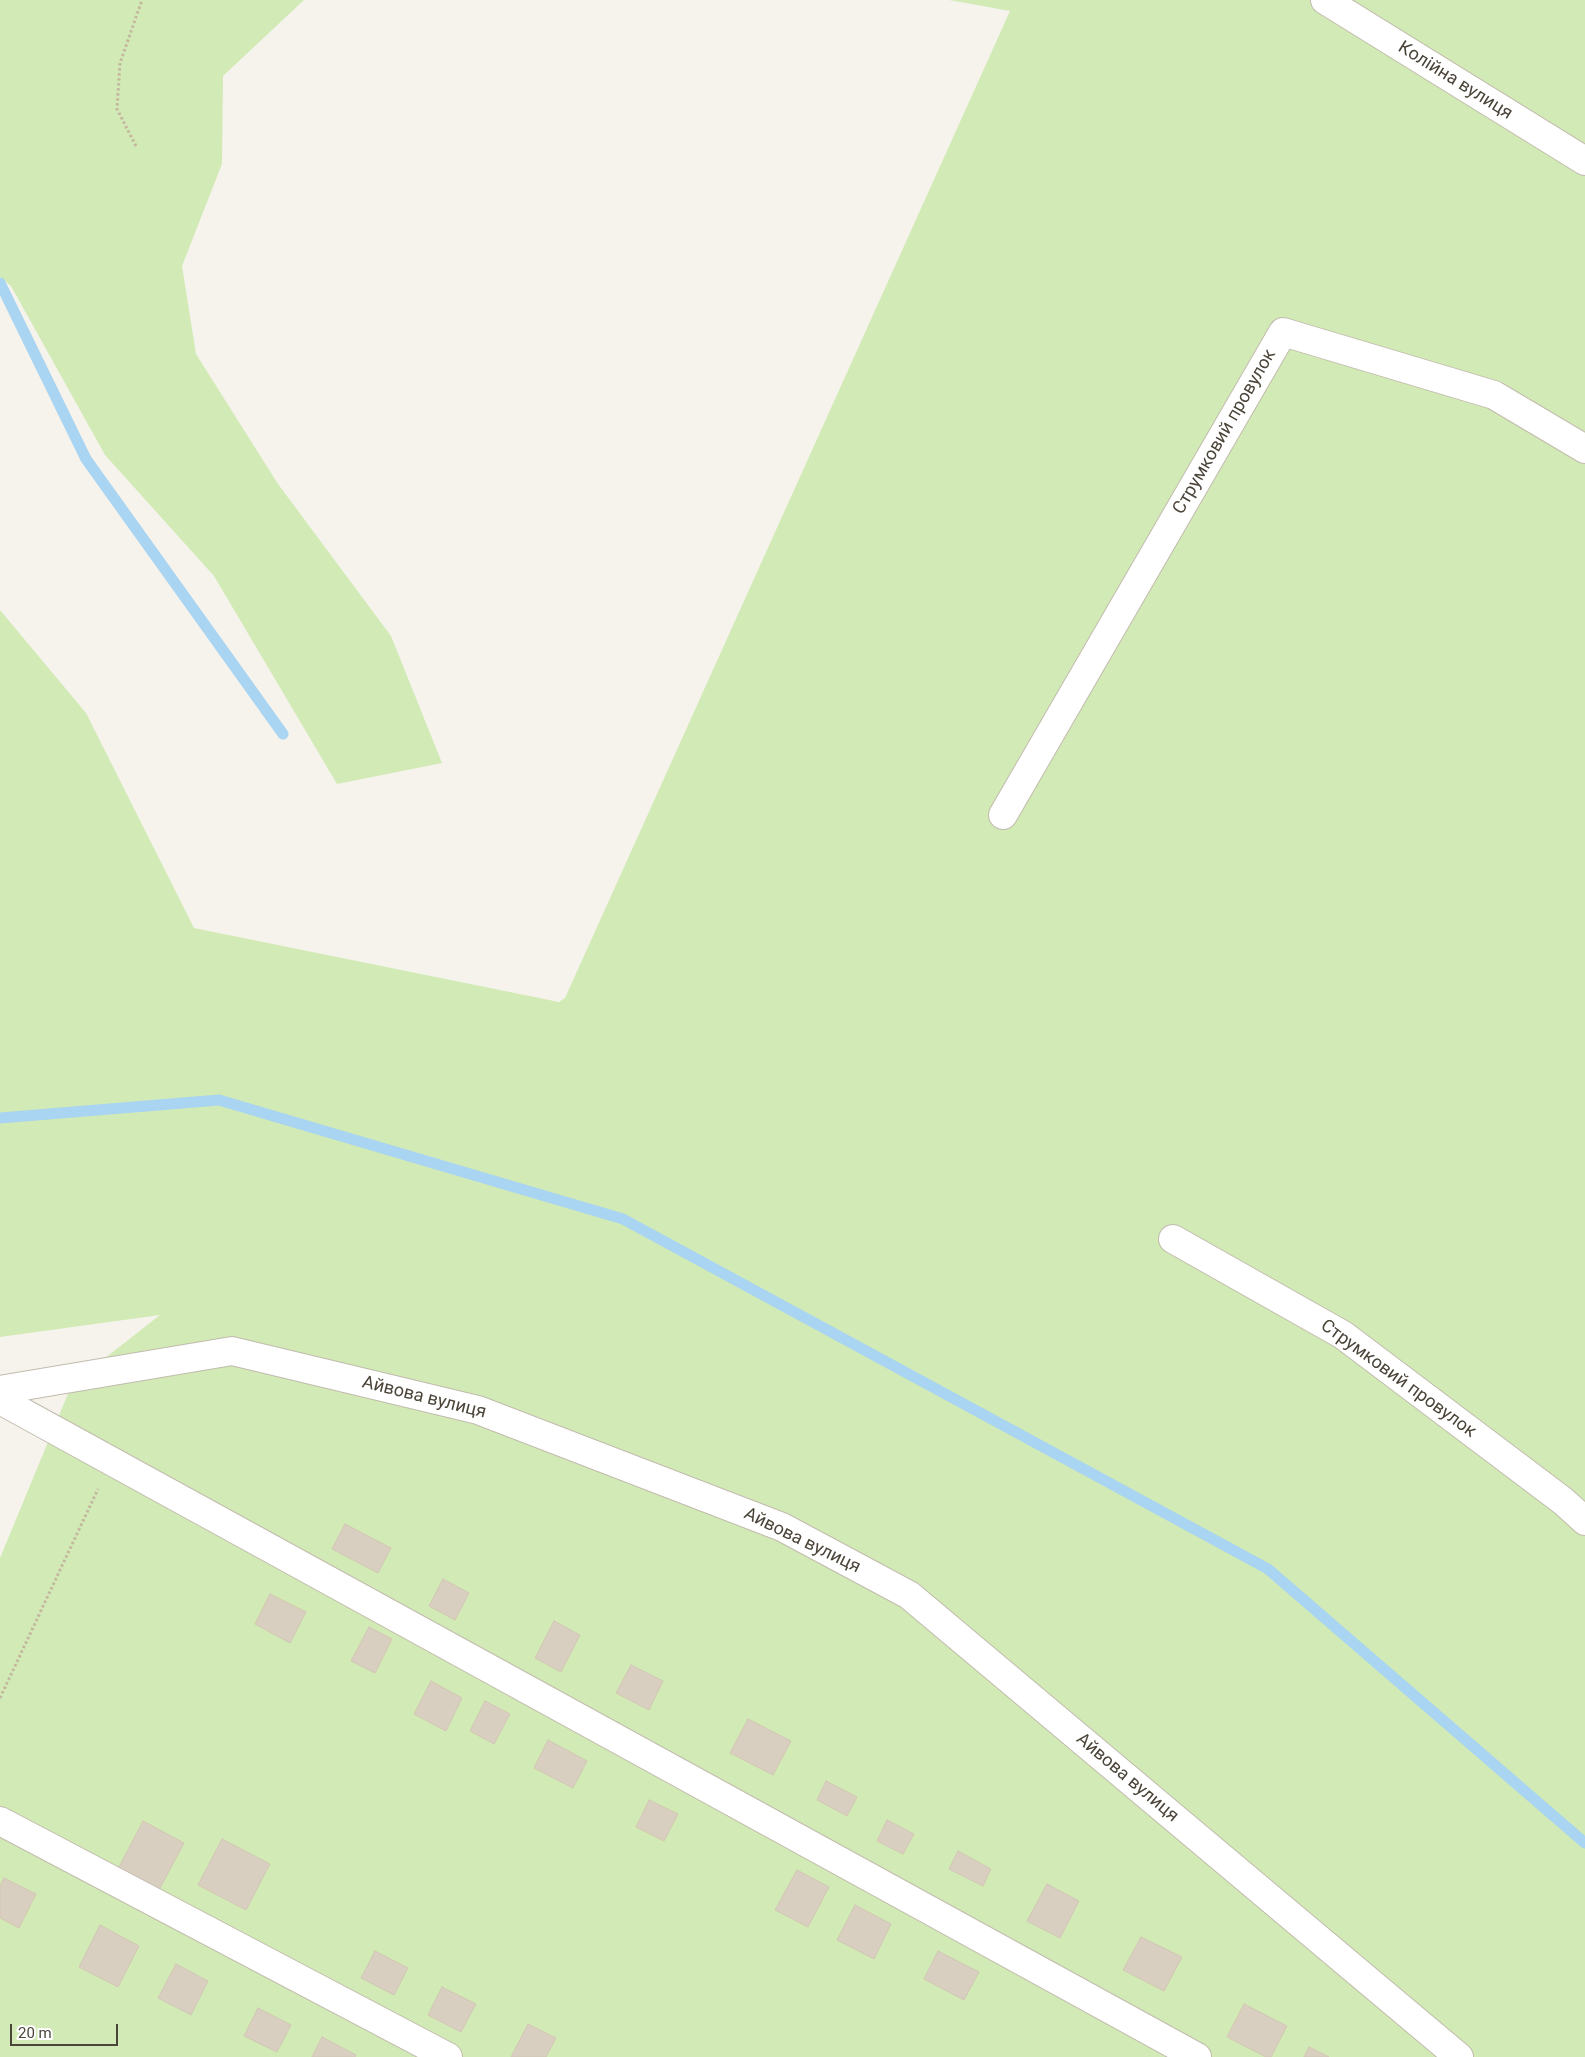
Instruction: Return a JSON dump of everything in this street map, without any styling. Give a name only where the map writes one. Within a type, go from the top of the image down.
[{"type":"street","name":"Колійна вулиця","points":[[1325,0],[1585,161]]},
{"type":"street","name":"Струмковий провулок","points":[[1003,815],[1283,332],[1494,395],[1585,450]]},
{"type":"street","name":"Струмковий провулок","points":[[1173,1239],[1343,1335],[1563,1502],[1585,1521]]},
{"type":"street","name":"Айвова вулиця","points":[[0,1390],[232,1350],[478,1410],[782,1528],[909,1595],[1458,2057]]},
{"type":"street","points":[[0,1400],[1197,2057]]},
{"type":"street","points":[[0,1821],[448,2057]]},
{"type":"path","points":[[136,146],[118,109],[120,63],[142,0]]},
{"type":"path","points":[[0,1698],[110,1461]]},
{"type":"green space","points":[[0,0],[304,0],[223,76],[222,164],[182,266],[196,354],[278,484],[391,636],[442,763],[337,784],[214,576],[105,455],[11,286],[0,277]]},
{"type":"green space","points":[[949,0],[1585,0],[1585,2057],[0,2057],[0,1558],[72,1384],[160,1315],[0,1337],[0,610],[86,713],[194,928],[559,1002],[565,998],[1010,11]]},
{"type":"building","points":[[345,1524],[391,1548],[378,1573],[332,1549]]},
{"type":"building","points":[[443,1579],[469,1593],[455,1620],[429,1606]]},
{"type":"building","points":[[270,1594],[306,1612],[290,1643],[255,1624]]},
{"type":"building","points":[[554,1621],[580,1635],[561,1672],[535,1658]]},
{"type":"building","points":[[369,1627],[392,1639],[375,1673],[351,1661]]},
{"type":"building","points":[[631,1665],[663,1681],[649,1710],[616,1693]]},
{"type":"building","points":[[431,1681],[462,1698],[446,1731],[414,1714]]},
{"type":"building","points":[[485,1701],[510,1714],[494,1744],[470,1731]]},
{"type":"building","points":[[748,1719],[791,1741],[773,1775],[730,1753]]},
{"type":"building","points":[[548,1740],[587,1761],[573,1788],[534,1768]]},
{"type":"building","points":[[826,1781],[857,1797],[847,1816],[817,1800]]},
{"type":"building","points":[[649,1800],[678,1814],[664,1841],[636,1827]]},
{"type":"building","points":[[887,1820],[914,1834],[903,1854],[877,1841]]},
{"type":"building","points":[[143,1821],[184,1843],[159,1890],[118,1869]]},
{"type":"building","points":[[222,1839],[270,1864],[246,1910],[198,1885]]},
{"type":"building","points":[[958,1851],[991,1869],[983,1886],[949,1869]]},
{"type":"building","points":[[797,1870],[829,1887],[808,1927],[775,1910]]},
{"type":"building","points":[[4,1878],[36,1894],[19,1928],[0,1918],[0,1886]]},
{"type":"building","points":[[1047,1884],[1079,1901],[1060,1938],[1027,1921]]},
{"type":"building","points":[[855,1905],[891,1924],[874,1959],[837,1940]]},
{"type":"building","points":[[100,1925],[139,1946],[118,1987],[79,1967]]},
{"type":"building","points":[[1141,1937],[1182,1957],[1164,1991],[1123,1970]]},
{"type":"building","points":[[375,1951],[408,1968],[394,1995],[361,1978]]},
{"type":"building","points":[[938,1951],[979,1972],[964,2000],[924,1979]]},
{"type":"building","points":[[176,1964],[208,1981],[191,2015],[158,1998]]},
{"type":"building","points":[[442,1987],[476,2004],[461,2032],[428,2015]]},
{"type":"building","points":[[1244,2004],[1287,2026],[1271,2057],[1266,2057],[1227,2037]]},
{"type":"building","points":[[258,2008],[291,2025],[277,2052],[244,2036]]},
{"type":"building","points":[[528,2024],[556,2038],[546,2057],[511,2057]]},
{"type":"building","points":[[322,2037],[356,2055],[355,2057],[312,2057]]},
{"type":"building","points":[[1309,2047],[1329,2057],[1304,2057]]},
{"type":"waterway","points":[[0,283],[86,459],[283,734]]},
{"type":"waterway","points":[[0,1118],[219,1100],[623,1219],[1268,1569],[1585,1843]]}]
